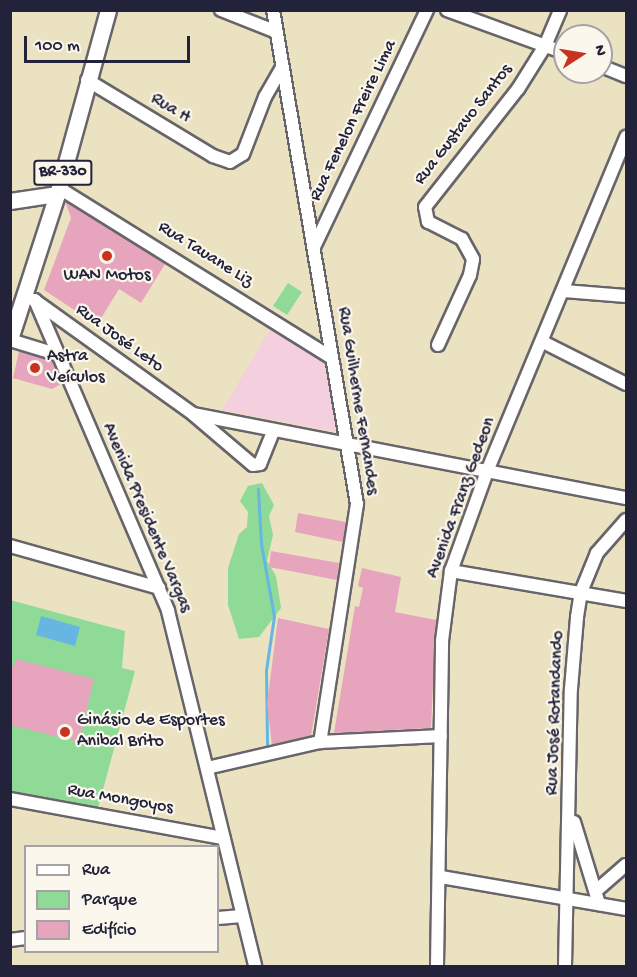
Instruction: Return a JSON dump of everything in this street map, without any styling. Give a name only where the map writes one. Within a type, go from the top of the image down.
[{"type":"main road","name":"BR-330","points":[[11,336],[30,296],[87,80],[108,10]]},
{"type":"main road","points":[[10,201],[58,191]]},
{"type":"street","points":[[221,10],[274,31]]},
{"type":"street","name":"Rua Guilherme Fernandes","points":[[273,10],[274,31],[314,248],[330,357],[355,481],[356,513],[320,742]]},
{"type":"street","name":"Rua Fenelon Freire Lima","points":[[314,248],[427,10]]},
{"type":"street","points":[[447,10],[553,49]]},
{"type":"street","name":"Rua Gustavo Santos","points":[[438,345],[470,275],[472,259],[462,239],[428,222],[425,207],[505,108],[545,46],[560,10]]},
{"type":"street","name":"Rua H","points":[[87,80],[224,162],[236,161],[243,154],[282,68]]},
{"type":"street","name":"Avenida Franz Gedeon","points":[[437,966],[441,877],[442,641],[451,571],[488,469],[627,137]]},
{"type":"street","name":"Rua Tauane Liz","points":[[58,191],[330,357]]},
{"type":"street","points":[[564,291],[627,296]]},
{"type":"street","name":"Avenida Presidente Vargas","points":[[30,296],[159,588],[176,639],[255,966]]},
{"type":"street","name":"Rua José Leto","points":[[30,296],[193,414],[253,465],[260,464],[273,432]]},
{"type":"street","points":[[11,336],[56,354]]},
{"type":"street","points":[[543,342],[627,384]]},
{"type":"street","name":"Rua José Leto","points":[[193,414],[273,432],[488,469],[627,498]]},
{"type":"street","name":"Rua José Rotandando","points":[[565,966],[571,814],[571,689],[581,592],[597,553],[627,520]]},
{"type":"street","points":[[10,546],[159,588]]},
{"type":"street","points":[[451,571],[627,601]]},
{"type":"street","points":[[207,768],[320,742],[441,736]]},
{"type":"street","name":"Rua Mongoyos","points":[[10,799],[223,838]]},
{"type":"street","name":"Rua José Rotandando","points":[[571,814],[597,890],[599,904]]},
{"type":"street","points":[[597,890],[627,865]]},
{"type":"street","points":[[441,877],[627,909]]},
{"type":"street","points":[[219,918],[242,916]]},
{"type":"shaded area","points":[[271,328],[324,358],[337,432],[222,410]]},
{"type":"green space","points":[[288,283],[302,292],[287,315],[273,306]]},
{"type":"green space","points":[[262,483],[274,505],[269,516],[273,535],[267,561],[276,576],[281,608],[259,637],[239,639],[228,605],[228,568],[239,534],[247,527],[248,512],[240,501],[248,486]]},
{"type":"green space","name":"Ginásio de Esportes Anibal Brito","points":[[10,600],[125,631],[122,668],[135,671],[98,808],[11,792]]},
{"type":"water","points":[[41,616],[80,627],[75,646],[36,635]]},
{"type":"building","name":"WAN Motos","points":[[65,201],[165,264],[141,303],[119,289],[97,325],[44,290],[71,218]]},
{"type":"building","name":"Astra Veículos","points":[[19,351],[52,361],[61,384],[52,389],[13,378]]},
{"type":"building","points":[[298,513],[346,522],[343,542],[295,532]]},
{"type":"building","points":[[271,551],[339,563],[337,580],[269,567]]},
{"type":"building","points":[[362,568],[401,577],[395,612],[436,620],[431,728],[334,733],[355,606],[359,607],[363,588],[358,586]]},
{"type":"building","points":[[278,618],[329,629],[311,736],[272,745],[267,704]]},
{"type":"building","points":[[16,659],[94,679],[79,742],[10,725],[10,664],[15,665]]},
{"type":"waterway","points":[[258,489],[261,544],[274,616],[266,670],[267,746]]},
{"type":"place","name":"WAN Motos","points":[[107,256]]},
{"type":"place","name":"Astra Veículos","points":[[35,368]]},
{"type":"place","name":"Ginásio de Esportes Anibal Brito","points":[[65,732]]}]
